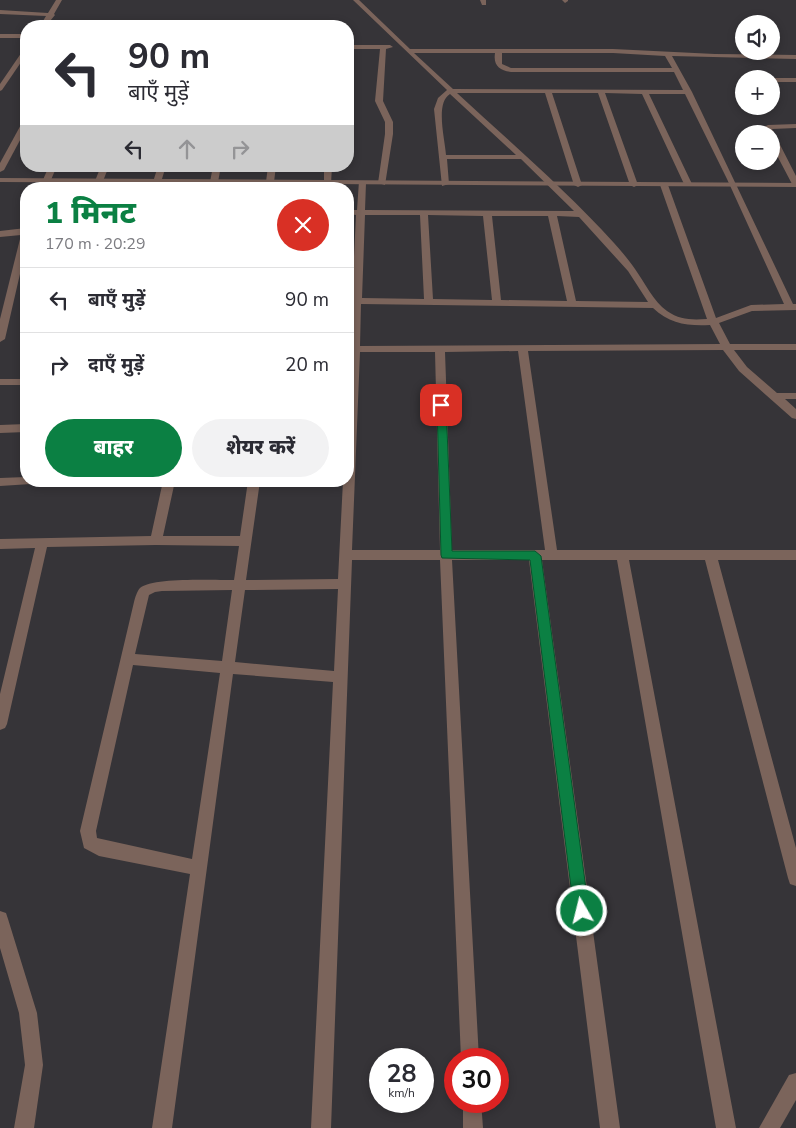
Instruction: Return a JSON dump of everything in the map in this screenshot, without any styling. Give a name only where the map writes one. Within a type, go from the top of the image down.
[{"type":"street","points":[[48,20],[59,0]]},
{"type":"street","points":[[356,0],[553,185],[611,245],[631,269],[655,305],[674,319],[688,323],[713,322],[751,308],[793,307],[690,92],[667,53]]},
{"type":"street","points":[[0,12],[52,15]]},
{"type":"street","points":[[0,36],[20,36]]},
{"type":"street","points":[[354,47],[796,57]]},
{"type":"street","points":[[382,183],[389,134],[389,122],[379,101],[383,47]]},
{"type":"street","points":[[498,51],[498,64],[505,69],[511,70],[677,70]]},
{"type":"street","points":[[0,89],[20,59]]},
{"type":"street","points":[[780,80],[796,80]]},
{"type":"street","points":[[445,184],[438,109],[440,99],[452,91],[690,92]]},
{"type":"street","points":[[548,91],[578,185]]},
{"type":"street","points":[[601,92],[634,185]]},
{"type":"street","points":[[645,92],[688,184]]},
{"type":"street","points":[[780,126],[796,126]]},
{"type":"street","points":[[0,170],[20,134]]},
{"type":"street","points":[[780,154],[794,184],[796,196]]},
{"type":"street","points":[[442,157],[523,157]]},
{"type":"street","points":[[99,181],[103,172]]},
{"type":"street","points":[[157,182],[160,172]]},
{"type":"street","points":[[214,182],[216,172]]},
{"type":"street","points":[[270,182],[271,172]]},
{"type":"street","points":[[86,182],[328,182],[328,172]]},
{"type":"street","points":[[0,180],[20,182]]},
{"type":"street","points":[[354,183],[553,185],[794,184]]},
{"type":"street","points":[[362,183],[354,212],[580,214]]},
{"type":"street","points":[[664,185],[713,322],[726,347],[743,369],[796,415]]},
{"type":"street","points":[[424,212],[430,303]]},
{"type":"street","points":[[487,213],[497,304]]},
{"type":"street","points":[[552,214],[572,304]]},
{"type":"street","points":[[0,234],[20,232]]},
{"type":"street","points":[[0,339],[4,303],[20,251]]},
{"type":"street","points":[[354,301],[655,305]]},
{"type":"street","points":[[354,349],[796,347]]},
{"type":"street","points":[[440,348],[446,555],[469,1048]]},
{"type":"street","points":[[523,348],[552,556]]},
{"type":"street","points":[[0,382],[20,382]]},
{"type":"street","points":[[776,396],[796,396]]},
{"type":"street","points":[[0,429],[20,428]]},
{"type":"street","points":[[0,482],[20,481]]},
{"type":"street","points":[[156,540],[168,487]]},
{"type":"street","points":[[162,1128],[253,487]]},
{"type":"street","points":[[321,1128],[348,487]]},
{"type":"street","points":[[0,544],[156,540],[246,541]]},
{"type":"street","points":[[0,724],[42,543]]},
{"type":"street","points":[[622,554],[726,1128]]},
{"type":"street","points":[[710,554],[796,878]]},
{"type":"street","points":[[346,555],[796,555]]},
{"type":"street","points":[[535,556],[610,1128]]},
{"type":"street","points":[[198,868],[99,848],[90,843],[88,831],[144,592],[162,586],[345,584]]},
{"type":"street","points":[[127,659],[340,677]]},
{"type":"street","points":[[0,919],[29,1022],[34,1065],[24,1128]]},
{"type":"street","points":[[769,1128],[796,1082]]},
{"type":"street","points":[[472,1113],[473,1128]]},
{"type":"route","points":[[441,405],[446,555],[535,556],[582,911]]}]
